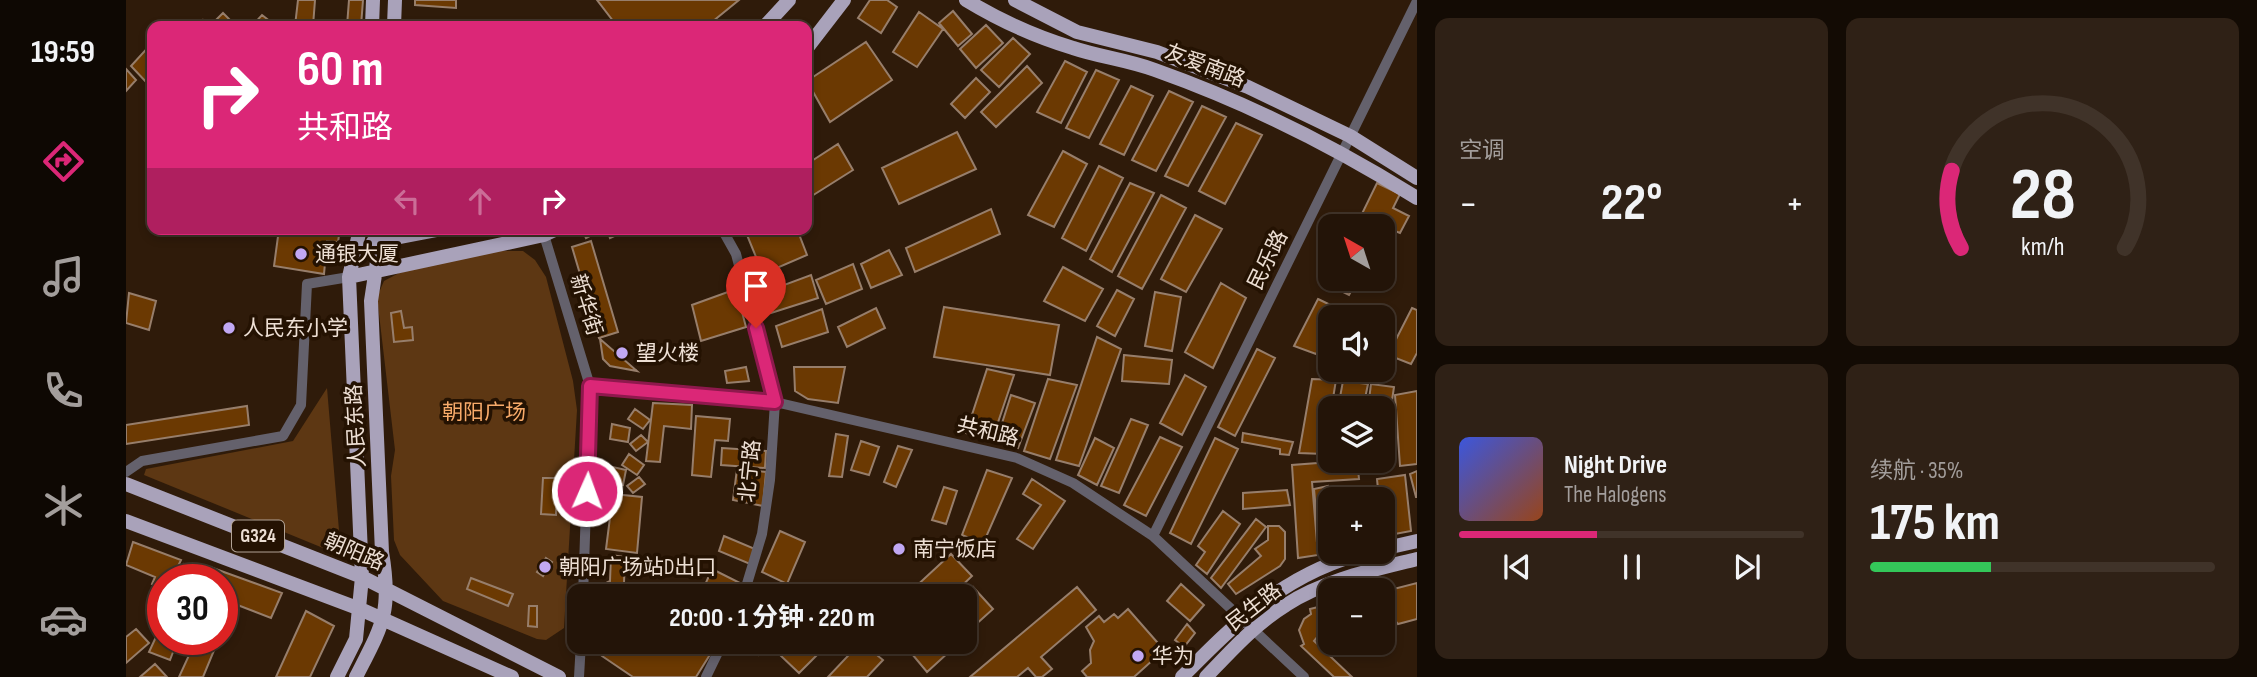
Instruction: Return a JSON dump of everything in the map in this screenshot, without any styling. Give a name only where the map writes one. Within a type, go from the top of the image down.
[{"type":"main road","points":[[372,21],[373,0]]},
{"type":"main road","points":[[394,21],[395,0]]},
{"type":"main road","points":[[770,21],[789,0]]},
{"type":"main road","points":[[812,42],[844,0]]},
{"type":"main road","name":"友爱南路","points":[[967,0],[994,17],[1071,48],[1152,68],[1241,102],[1343,152],[1417,198]]},
{"type":"main road","name":"友爱南路","points":[[1016,0],[1077,32],[1157,52],[1248,87],[1350,136],[1417,178]]},
{"type":"main road","points":[[360,236],[382,235]]},
{"type":"main road","name":"人民东路","points":[[356,677],[384,621],[388,590],[382,538],[371,301],[373,273],[382,235]]},
{"type":"main road","points":[[349,277],[538,235]]},
{"type":"main road","name":"人民东路","points":[[337,677],[356,639],[362,577],[349,277],[360,236]]},
{"type":"main road","name":"朝阳路","points":[[126,484],[362,577],[559,677]]},
{"type":"main road","name":"G324","points":[[126,521],[360,609],[512,677]]},
{"type":"main road","points":[[1395,546],[1417,541]]},
{"type":"main road","name":"民生路","points":[[1206,677],[1253,629],[1287,604],[1355,574],[1417,559]]},
{"type":"main road","name":"民生路","points":[[1182,677],[1240,617],[1278,590],[1331,564]]},
{"type":"street","name":"民乐路","points":[[1153,536],[1417,1]]},
{"type":"street","name":"新华街","points":[[552,235],[590,386],[583,584]]},
{"type":"street","name":"北宁路","points":[[725,235],[736,254],[775,402],[770,481],[762,534],[747,584]]},
{"type":"street","points":[[126,472],[142,461],[283,436],[301,405],[307,284],[349,277]]},
{"type":"street","name":"共和路","points":[[590,386],[775,402],[1017,458],[1073,483],[1153,536],[1304,677]]},
{"type":"street","points":[[579,677],[580,654]]},
{"type":"street","points":[[706,677],[717,654]]},
{"type":"green space","name":"朝阳广场","points":[[489,251],[523,251],[535,260],[546,277],[573,381],[577,410],[564,628],[546,640],[537,639],[443,601],[400,555],[394,540],[391,476],[395,450],[377,297],[384,281],[399,273]]},
{"type":"green space","points":[[327,388],[340,542],[336,549],[328,550],[144,475],[146,469],[293,441]]},
{"type":"building","points":[[298,0],[315,0],[313,21],[296,21]]},
{"type":"building","points":[[349,0],[363,0],[361,21],[347,21]]},
{"type":"building","points":[[415,0],[456,0],[456,8],[415,5]]},
{"type":"building","points":[[597,0],[739,0],[713,21],[613,21]]},
{"type":"building","points":[[870,0],[887,0],[897,7],[881,33],[858,18]]},
{"type":"building","points":[[953,11],[972,34],[958,46],[939,23]]},
{"type":"building","points":[[919,12],[943,29],[917,67],[893,52]]},
{"type":"building","points":[[223,13],[231,21],[215,21]]},
{"type":"building","points":[[262,15],[270,21],[257,21]]},
{"type":"building","points":[[986,25],[1003,43],[976,68],[960,49]]},
{"type":"building","points":[[1013,38],[1030,54],[999,87],[981,70]]},
{"type":"building","points":[[866,42],[892,80],[830,122],[812,90],[812,78]]},
{"type":"building","points":[[147,48],[147,83],[131,66]]},
{"type":"building","points":[[1065,61],[1087,72],[1061,123],[1037,112]]},
{"type":"building","points":[[1027,66],[1042,83],[996,127],[981,112]]},
{"type":"building","points":[[126,69],[136,80],[126,91]]},
{"type":"building","points":[[1096,70],[1119,80],[1089,138],[1066,128]]},
{"type":"building","points":[[976,78],[990,92],[965,118],[951,104]]},
{"type":"building","points":[[1131,86],[1153,96],[1124,155],[1100,144]]},
{"type":"building","points":[[1169,91],[1193,102],[1156,171],[1132,160]]},
{"type":"building","points":[[1202,106],[1226,117],[1188,186],[1165,176]]},
{"type":"building","points":[[1236,123],[1262,135],[1225,204],[1199,191]]},
{"type":"building","points":[[957,132],[976,169],[899,204],[882,168]]},
{"type":"building","points":[[838,144],[853,170],[812,196],[812,161]]},
{"type":"building","points":[[1063,151],[1087,164],[1054,227],[1028,215]]},
{"type":"building","points":[[1099,166],[1123,178],[1086,251],[1062,238]]},
{"type":"building","points":[[1130,183],[1154,193],[1112,272],[1090,259]]},
{"type":"building","points":[[1377,183],[1400,194],[1393,208],[1409,216],[1400,233],[1395,231],[1395,214],[1362,214]]},
{"type":"building","points":[[1161,195],[1186,208],[1142,289],[1118,276]]},
{"type":"building","points":[[991,209],[1000,234],[915,272],[906,248]]},
{"type":"building","points":[[1195,215],[1222,229],[1186,292],[1161,279]]},
{"type":"building","name":"通银大厦","points":[[278,235],[339,235],[338,242],[327,241],[324,274],[274,266]]},
{"type":"building","points":[[747,235],[799,235],[807,255],[763,274]]},
{"type":"building","points":[[591,241],[618,332],[599,338],[572,247]]},
{"type":"building","points":[[889,250],[902,275],[871,288],[861,264]]},
{"type":"building","points":[[853,264],[862,289],[826,304],[816,280]]},
{"type":"building","points":[[1063,267],[1103,289],[1085,321],[1044,301]]},
{"type":"building","points":[[811,275],[818,298],[771,313],[765,292]]},
{"type":"building","points":[[1221,283],[1246,298],[1213,368],[1185,352]]},
{"type":"building","points":[[736,289],[746,327],[701,341],[692,305]]},
{"type":"building","points":[[1117,290],[1134,299],[1115,336],[1097,326]]},
{"type":"building","points":[[1155,292],[1181,297],[1172,351],[1145,346]]},
{"type":"building","points":[[129,293],[156,301],[149,330],[126,323]]},
{"type":"building","points":[[1318,299],[1331,305],[1318,305],[1316,354],[1294,346]]},
{"type":"building","points":[[944,307],[1059,325],[1050,375],[934,357]]},
{"type":"building","points":[[876,308],[885,328],[847,347],[838,327]]},
{"type":"building","points":[[1412,308],[1417,310],[1417,353],[1411,364],[1395,358],[1395,341]]},
{"type":"building","points":[[822,309],[828,332],[782,347],[776,326]]},
{"type":"building","points":[[401,311],[404,328],[412,327],[413,340],[394,342],[391,313]]},
{"type":"building","points":[[1097,337],[1121,349],[1079,466],[1056,460]]},
{"type":"building","points":[[600,339],[637,371],[610,366],[603,359]]},
{"type":"building","points":[[1257,349],[1275,358],[1235,436],[1218,427]]},
{"type":"building","points":[[1124,355],[1172,360],[1169,384],[1122,381]]},
{"type":"building","points":[[746,367],[749,381],[727,383],[725,371]]},
{"type":"building","points":[[794,367],[845,367],[838,403],[808,399],[795,391]]},
{"type":"building","points":[[987,369],[1014,375],[992,440],[966,433]]},
{"type":"building","points":[[1185,375],[1206,387],[1182,435],[1160,423]]},
{"type":"building","points":[[1048,379],[1077,385],[1050,459],[1024,451]]},
{"type":"building","points":[[1312,379],[1318,379],[1318,382],[1336,382],[1333,396],[1318,396],[1318,454],[1299,453]]},
{"type":"building","points":[[1343,382],[1368,384],[1366,396],[1340,396]]},
{"type":"building","points":[[1371,384],[1394,387],[1393,396],[1370,396]]},
{"type":"building","points":[[1417,391],[1417,464],[1400,466],[1395,395]]},
{"type":"building","points":[[1011,395],[1035,403],[1018,448],[996,442]]},
{"type":"building","points":[[653,403],[692,405],[691,429],[664,426],[660,462],[646,461]]},
{"type":"building","points":[[247,406],[249,425],[126,444],[126,425]]},
{"type":"building","points":[[635,409],[650,420],[643,429],[628,419]]},
{"type":"building","points":[[696,416],[730,419],[728,441],[715,440],[711,477],[692,475]]},
{"type":"building","points":[[1131,419],[1148,425],[1119,493],[1101,486]]},
{"type":"building","points":[[612,424],[630,428],[628,442],[610,439]]},
{"type":"building","points":[[1243,433],[1293,442],[1289,455],[1280,454],[1280,449],[1242,442]]},
{"type":"building","points":[[836,434],[848,436],[842,477],[829,476]]},
{"type":"building","points":[[641,435],[648,442],[636,451],[630,444]]},
{"type":"building","points":[[1160,437],[1182,447],[1146,516],[1124,505]]},
{"type":"building","points":[[1095,438],[1114,448],[1097,485],[1078,475]]},
{"type":"building","points":[[1215,438],[1238,449],[1191,544],[1170,533]]},
{"type":"building","points":[[861,441],[879,447],[869,475],[851,470]]},
{"type":"building","points":[[898,446],[912,450],[896,487],[884,482]]},
{"type":"building","points":[[722,448],[766,451],[765,468],[721,465]]},
{"type":"building","points":[[629,454],[644,465],[637,475],[622,465]]},
{"type":"building","points":[[1318,463],[1318,473],[1358,473],[1359,479],[1312,482],[1318,555],[1298,558],[1292,465]]},
{"type":"building","points":[[608,466],[626,470],[623,485],[606,481]]},
{"type":"building","points":[[737,469],[766,472],[763,506],[733,500]]},
{"type":"building","points":[[987,470],[1012,478],[983,544],[962,535]]},
{"type":"building","points":[[1417,471],[1417,497],[1416,497],[1410,474]]},
{"type":"building","points":[[1405,475],[1411,531],[1395,534],[1395,487],[1378,487],[1377,479]]},
{"type":"building","points":[[639,477],[645,484],[633,493],[627,486]]},
{"type":"building","points":[[543,478],[557,478],[556,515],[541,514]]},
{"type":"building","points":[[1032,479],[1065,501],[1033,549],[1017,539],[1041,505],[1023,494]]},
{"type":"building","points":[[944,487],[957,491],[946,524],[932,520]]},
{"type":"building","points":[[1318,488],[1318,532],[1314,489]]},
{"type":"building","points":[[1287,490],[1290,505],[1243,509],[1243,493]]},
{"type":"building","points":[[613,494],[642,497],[637,553],[606,549]]},
{"type":"building","points":[[1223,511],[1240,524],[1207,574],[1196,565],[1205,552],[1198,546]]},
{"type":"building","points":[[1256,519],[1266,527],[1221,588],[1211,578]]},
{"type":"building","points":[[1268,526],[1279,526],[1285,532],[1285,559],[1280,566],[1236,594],[1228,584],[1261,556],[1255,549],[1268,540]]},
{"type":"building","points":[[780,531],[805,542],[787,584],[762,572]]},
{"type":"building","points":[[724,536],[755,549],[750,564],[719,551]]},
{"type":"building","points":[[133,542],[181,560],[179,564],[147,564],[147,574],[126,565]]},
{"type":"building","points":[[951,554],[972,576],[964,584],[918,584]]},
{"type":"building","points":[[611,555],[625,557],[625,584],[604,584],[610,581]]},
{"type":"building","name":"朝阳广场站D出口","points":[[546,558],[552,562],[543,576],[537,572]]},
{"type":"building","points":[[712,569],[742,584],[705,584]]},
{"type":"building","points":[[238,577],[282,593],[271,618],[238,605]]},
{"type":"building","points":[[471,578],[513,594],[508,606],[467,589]]},
{"type":"building","points":[[1417,583],[1417,619],[1398,624],[1395,620],[1395,589]]},
{"type":"building","points":[[1181,584],[1204,605],[1190,621],[1167,601]]},
{"type":"building","points":[[1077,587],[1096,610],[1041,657],[1052,669],[1042,677],[1036,677],[1028,668],[1017,677],[970,677]]},
{"type":"building","points":[[977,591],[993,609],[977,623]]},
{"type":"building","points":[[529,606],[537,606],[537,627],[528,626]]},
{"type":"building","points":[[1318,607],[1318,636],[1314,641],[1318,645],[1318,655],[1329,655],[1352,677],[1334,677],[1301,646],[1304,644],[1299,630],[1304,619],[1311,614],[1310,609]]},
{"type":"building","points":[[1128,609],[1164,650],[1134,677],[1087,677],[1082,671],[1091,663],[1090,650],[1094,641],[1086,627],[1099,616],[1104,622],[1114,614],[1118,618]]},
{"type":"building","points":[[306,611],[334,626],[310,677],[276,677]]},
{"type":"building","points":[[1187,624],[1195,633],[1184,647],[1175,640]]},
{"type":"building","points":[[136,629],[147,641],[147,645],[126,663],[126,637]]},
{"type":"building","points":[[710,654],[696,677],[633,677],[602,656]]},
{"type":"building","points":[[781,654],[818,654],[799,673]]},
{"type":"building","points":[[850,654],[876,654],[883,660],[867,677],[828,677]]},
{"type":"building","points":[[912,654],[947,654],[927,672]]},
{"type":"building","points":[[157,655],[172,655],[170,660]]},
{"type":"building","points":[[189,655],[212,655],[203,677],[179,677]]},
{"type":"building","points":[[155,664],[167,677],[140,677]]},
{"type":"place","name":"通银大厦","points":[[301,254]]},
{"type":"place","name":"人民东小学","points":[[229,328]]},
{"type":"place","name":"望火楼","points":[[622,353]]},
{"type":"place","name":"南宁饭店","points":[[899,549]]},
{"type":"place","name":"朝阳广场站D出口","points":[[545,567]]},
{"type":"place","name":"华为","points":[[1138,656]]},
{"type":"route","points":[[587,491],[590,386],[775,402],[756,328]]}]
